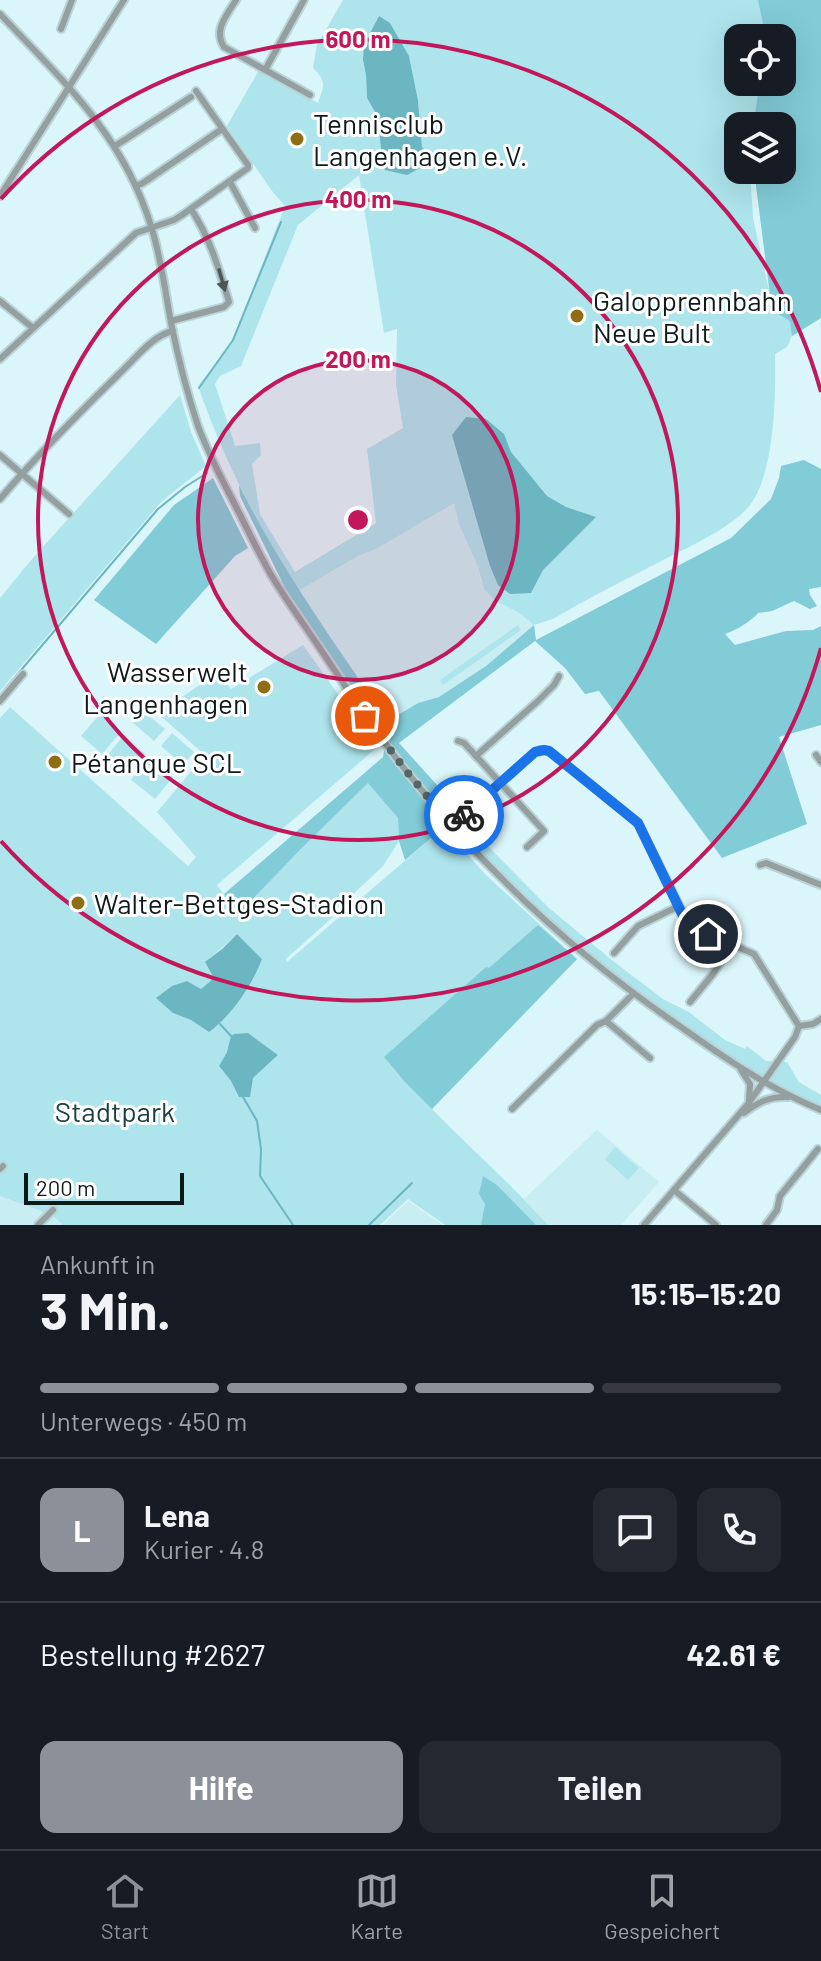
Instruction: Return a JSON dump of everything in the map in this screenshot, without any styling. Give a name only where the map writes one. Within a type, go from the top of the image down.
[{"type":"street","points":[[1,191],[124,0]]},
{"type":"street","points":[[236,0],[221,27],[220,41],[226,49],[310,95]]},
{"type":"street","points":[[265,70],[304,0]]},
{"type":"street","points":[[61,29],[70,1]]},
{"type":"street","points":[[0,14],[69,87],[115,146],[136,186],[152,227],[185,380],[199,427],[221,476],[270,573],[381,738],[452,826],[543,919],[633,994],[739,1067],[792,1098],[821,1110]]},
{"type":"street","points":[[0,359],[136,233],[174,220],[248,168],[194,94],[115,146]]},
{"type":"street","points":[[136,186],[222,129]]},
{"type":"street","points":[[230,182],[255,228]]},
{"type":"street","points":[[171,321],[224,307],[229,302],[207,234],[191,209]]},
{"type":"street","points":[[0,301],[33,328]]},
{"type":"street","points":[[0,499],[78,414],[160,336],[173,331]]},
{"type":"street","points":[[0,455],[69,514]]},
{"type":"street","points":[[0,701],[23,674]]},
{"type":"street","points":[[476,756],[538,701],[559,676]]},
{"type":"street","points":[[458,741],[464,743],[544,831],[527,847]]},
{"type":"street","points":[[452,826],[535,752],[549,751],[638,823],[684,918],[692,927],[758,958],[799,1026]]},
{"type":"street","points":[[816,755],[821,762]]},
{"type":"street","points":[[760,865],[766,863],[821,885]]},
{"type":"street","points":[[614,953],[638,926],[679,906]]},
{"type":"street","points":[[690,1002],[716,970],[731,945]]},
{"type":"street","points":[[512,1109],[633,994]]},
{"type":"street","points":[[799,1026],[821,1019]]},
{"type":"street","points":[[606,1021],[650,1058]]},
{"type":"street","points":[[644,1225],[748,1104],[795,1037],[799,1026]]},
{"type":"street","points":[[739,1067],[750,1084],[748,1104]]},
{"type":"street","points":[[736,1119],[768,1098],[792,1098]]},
{"type":"street","points":[[766,1225],[777,1210],[780,1196],[818,1149]]},
{"type":"street","points":[[674,1190],[716,1225]]},
{"type":"street","points":[[38,1225],[53,1210]]},
{"type":"shaded area","points":[[758,0],[821,0],[821,318],[792,336],[790,321],[772,310],[756,184],[796,184],[796,112],[755,112],[758,96],[796,96],[796,24],[763,24]]},
{"type":"shaded area","points":[[379,16],[390,23],[409,56],[418,100],[422,147],[430,155],[422,167],[407,175],[385,170],[378,117],[367,98],[364,45]]},
{"type":"shaded area","points":[[466,417],[486,419],[504,434],[511,452],[547,496],[566,507],[596,517],[543,570],[531,593],[510,594],[498,585],[490,566],[452,435]]},
{"type":"shaded area","points":[[804,460],[821,469],[821,587],[809,589],[817,606],[810,609],[794,601],[772,611],[758,613],[725,634],[735,645],[786,631],[813,630],[821,626],[821,725],[779,737],[807,824],[722,858],[599,691],[585,694],[565,668],[535,641],[399,743],[456,806],[467,825],[443,828],[405,860],[399,841],[398,818],[368,783],[251,901],[245,910],[247,923],[224,894],[383,757],[386,737],[285,588],[240,496],[239,485],[291,576],[388,721],[418,703],[439,697],[486,666],[534,625],[536,640],[731,538],[771,499],[781,466]]},
{"type":"shaded area","points":[[213,478],[248,548],[235,556],[156,644],[94,600],[174,505]]},
{"type":"shaded area","points":[[454,502],[481,582],[534,625],[486,666],[439,697],[418,703],[388,721],[298,591]]},
{"type":"shaded area","points":[[538,925],[577,959],[432,1109],[384,1057]]},
{"type":"shaded area","points":[[237,934],[262,959],[240,999],[209,1032],[173,1013],[156,998],[172,986],[187,981],[201,989],[214,978],[205,962]]},
{"type":"shaded area","points":[[248,1033],[278,1055],[253,1078],[250,1097],[239,1097],[219,1066],[231,1036]]},
{"type":"shaded area","points":[[597,1130],[659,1182],[621,1225],[548,1225],[524,1199]]},
{"type":"shaded area","points":[[483,1176],[497,1185],[536,1225],[481,1225],[485,1204],[479,1194]]},
{"type":"shaded area","points":[[0,1196],[52,1215],[63,1225],[0,1225]]},
{"type":"shaded area","points":[[408,1201],[443,1225],[383,1225]]},
{"type":"green space","name":"Galopprennbahn Neue Bult","points":[[343,0],[821,0],[821,318],[792,336],[787,347],[775,354],[774,411],[769,454],[758,491],[743,513],[700,541],[553,619],[534,625],[518,612],[496,601],[484,589],[454,503],[298,591],[242,491],[198,386],[231,344],[285,206],[227,126],[259,70],[318,103],[323,84],[313,68],[317,45]],"holes":[[[390,23],[409,56],[418,100],[422,147],[382,160],[378,116],[367,98],[363,60]],[[724,112],[796,112],[796,184],[756,184],[770,295],[753,218],[751,184],[724,184]],[[359,175],[384,333],[397,329],[396,385],[403,428],[367,449],[376,523],[295,572],[260,514],[252,464],[261,455],[260,443],[235,446],[215,384],[220,376],[241,366],[298,225]]]},
{"type":"green space","points":[[180,395],[206,466],[162,501],[0,691],[0,598]]},
{"type":"green space","points":[[518,625],[521,630],[443,685],[440,680]]},
{"type":"green space","name":"Stadtpark","points":[[303,645],[374,750],[217,885],[241,917],[251,901],[369,782],[398,818],[399,841],[383,866],[286,959],[287,962],[443,828],[486,875],[577,959],[432,1109],[548,1225],[445,1225],[408,1199],[380,1225],[63,1225],[52,1215],[0,1196],[0,718],[10,707],[188,866],[196,857],[157,812],[205,755],[157,713],[206,681],[203,675],[216,667],[231,689]],"holes":[[[237,934],[262,959],[209,1031],[173,1013],[187,981],[201,989],[214,978],[206,962]],[[248,1033],[278,1055],[253,1078],[231,1081],[219,1066],[227,1052]]]},
{"type":"green space","points":[[143,711],[165,729],[154,741],[133,723]]},
{"type":"green space","points":[[100,714],[121,732],[102,754],[81,736]]},
{"type":"green space","points":[[172,733],[194,752],[183,765],[161,746]]},
{"type":"green space","points":[[124,735],[145,754],[127,775],[106,757]]},
{"type":"green space","points":[[150,757],[173,777],[155,799],[131,780]]},
{"type":"green space","points":[[467,825],[549,908],[613,961],[725,1040],[745,1049],[747,1046],[766,1061],[787,1062],[799,1082],[821,1095],[821,1107],[774,1084],[708,1043],[583,951],[537,910],[460,828]]},
{"type":"green space","points":[[615,1147],[639,1168],[628,1180],[605,1159]]},
{"type":"waterway","points":[[199,388],[233,340],[281,222]]},
{"type":"waterway","points":[[5,689],[158,509],[207,473]]},
{"type":"waterway","points":[[220,1024],[231,1036]]},
{"type":"waterway","points":[[243,1097],[257,1121],[261,1149],[260,1176],[293,1225]]},
{"type":"waterway","points":[[369,1225],[412,1183]]},
{"type":"way so far","points":[[365,716],[452,826],[464,815]]},
{"type":"place","name":"Tennisclub Langenhagen e.V.","points":[[297,139]]},
{"type":"place","name":"Galopprennbahn Neue Bult","points":[[577,316]]},
{"type":"place","name":"Wasserwelt Langenhagen","points":[[264,687]]},
{"type":"place","name":"Pétanque SCL","points":[[55,762]]},
{"type":"place","name":"Walter-Bettges-Stadion","points":[[78,903]]},
{"type":"route","points":[[464,815],[535,752],[549,751],[638,823],[684,918],[692,927],[708,934]]}]
